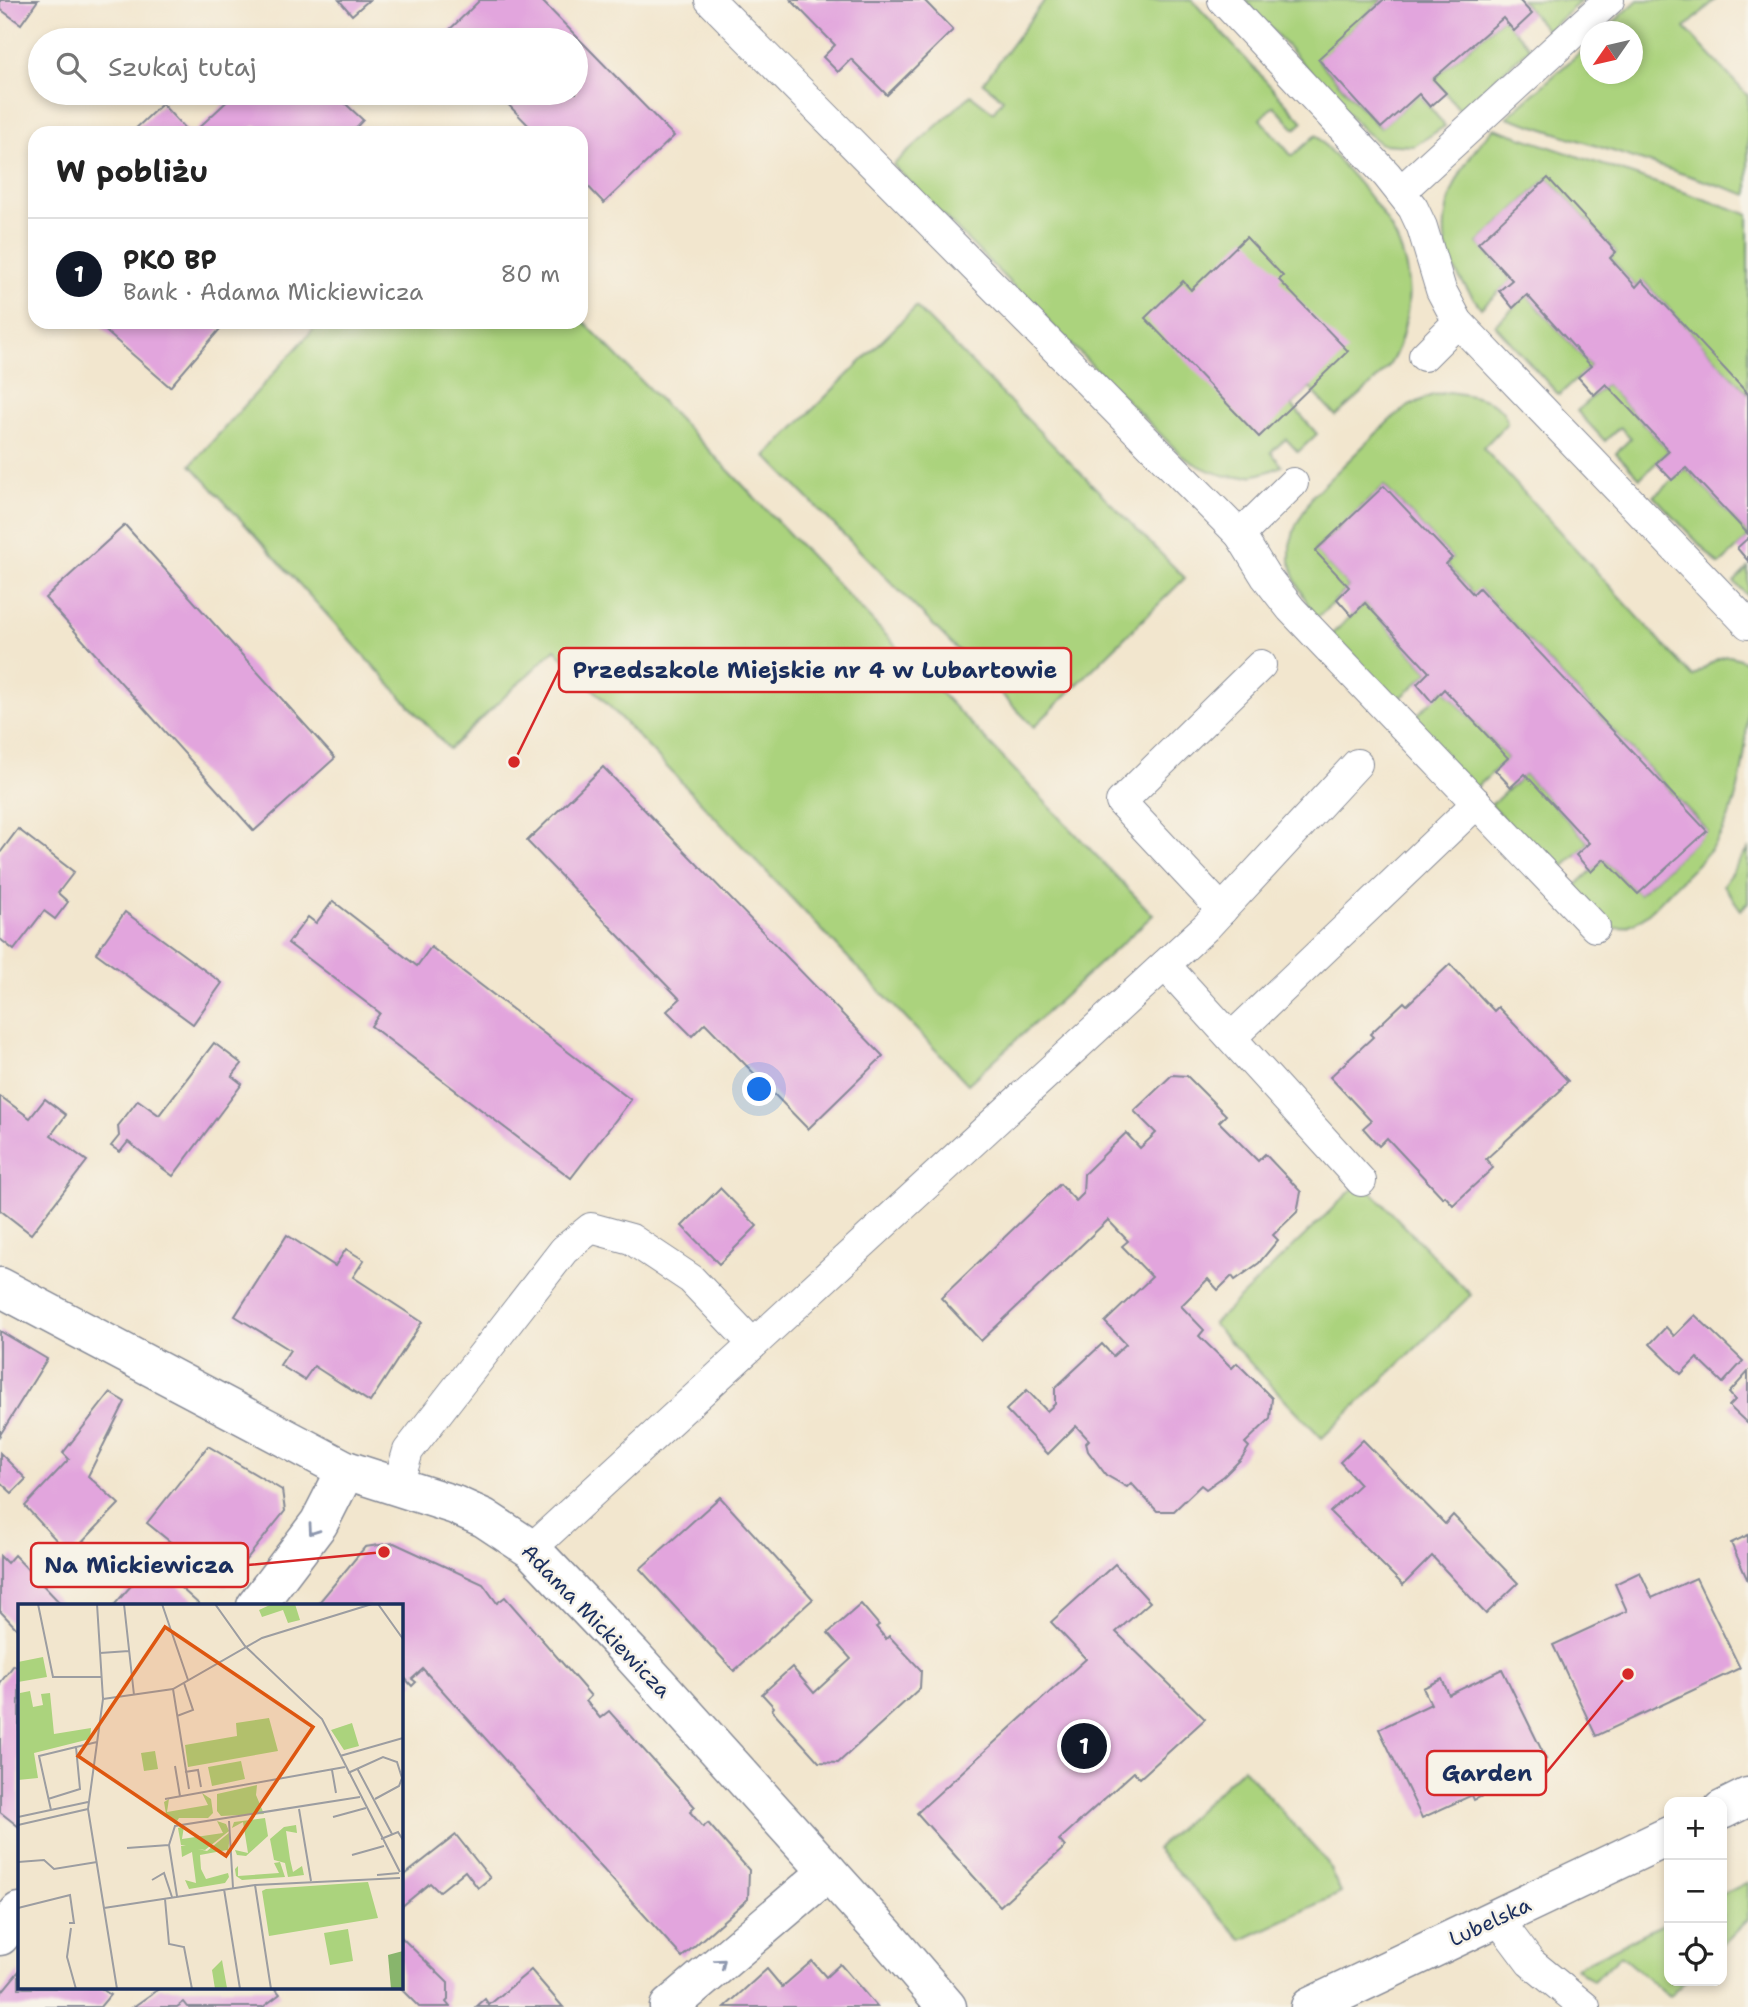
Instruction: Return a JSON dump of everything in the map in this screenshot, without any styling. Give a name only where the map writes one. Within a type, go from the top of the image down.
[{"type":"street","name":"Adama Mickiewicza","points":[[0,1287],[346,1470],[455,1505],[484,1518],[531,1549],[632,1655],[947,2007]]},
{"type":"street","points":[[258,1604],[319,1523],[346,1470]]},
{"type":"street","points":[[1727,1808],[1748,1797]]},
{"type":"street","name":"Lubelska","points":[[1310,2007],[1664,1838]]},
{"type":"street","points":[[669,2007],[828,1872]]},
{"type":"street","points":[[0,1936],[18,1913]]},
{"type":"lane","points":[[710,0],[1240,535],[1266,577],[1292,609],[1595,927]]},
{"type":"lane","points":[[1223,0],[1401,191],[1422,227],[1441,290],[1458,322],[1748,624]]},
{"type":"lane","points":[[1401,191],[1609,0]]},
{"type":"lane","points":[[1424,356],[1458,322]]},
{"type":"lane","points":[[1240,535],[1293,483]]},
{"type":"lane","points":[[1222,910],[1121,802],[1261,665]]},
{"type":"lane","points":[[531,1549],[1166,965],[1222,910],[1357,764]]},
{"type":"lane","points":[[1232,1037],[1477,803]]},
{"type":"lane","points":[[1166,965],[1361,1181]]},
{"type":"lane","points":[[398,1485],[408,1451],[564,1250],[592,1228],[631,1239],[691,1279],[753,1344]]},
{"type":"lane","points":[[1497,1918],[1530,1962],[1585,2007]]},
{"type":"green space","points":[[1045,0],[1192,0],[1303,122],[1295,129],[1274,106],[1260,119],[1292,156],[1316,135],[1368,195],[1396,237],[1404,260],[1408,285],[1407,313],[1399,346],[1379,377],[1336,416],[1310,388],[1292,405],[1317,434],[1298,452],[1286,439],[1271,452],[1282,466],[1255,475],[1230,476],[1207,470],[1182,456],[893,165],[971,95],[993,112],[1003,99],[983,83]]},
{"type":"green space","points":[[1245,0],[1383,0],[1318,60],[1380,128],[1419,94],[1445,126],[1414,146],[1381,144],[1363,130]]},
{"type":"green space","points":[[1521,0],[1582,0],[1547,31]]},
{"type":"green space","points":[[1638,0],[1715,0],[1685,28],[1748,96],[1748,195],[1507,117],[1580,52],[1580,84],[1643,84],[1643,21],[1615,21]]},
{"type":"green space","points":[[1503,18],[1530,48],[1460,110],[1433,79]]},
{"type":"green space","points":[[1494,128],[1748,214],[1748,394],[1643,281],[1636,287],[1610,258],[1616,252],[1548,178],[1478,243],[1512,280],[1481,308],[1460,278],[1448,254],[1446,214],[1450,197],[1464,167]]},
{"type":"green space","points":[[1527,295],[1591,366],[1559,395],[1495,325]]},
{"type":"green space","points":[[916,307],[1185,578],[1034,727],[766,456]]},
{"type":"green space","points":[[588,326],[1153,915],[968,1084],[555,649],[449,749],[191,465],[314,329],[588,329]]},
{"type":"green space","points":[[1606,384],[1669,451],[1640,478],[1616,453],[1631,438],[1620,427],[1605,441],[1577,411]]},
{"type":"green space","points":[[1449,392],[1485,400],[1500,408],[1507,423],[1483,448],[1693,677],[1725,656],[1732,656],[1748,664],[1744,756],[1735,800],[1727,821],[1717,841],[1696,865],[1647,915],[1632,924],[1613,929],[1603,923],[1571,890],[1604,859],[1639,894],[1707,830],[1480,589],[1473,594],[1446,564],[1452,558],[1384,486],[1315,550],[1349,587],[1316,619],[1296,582],[1290,561],[1290,545],[1296,525],[1313,495],[1389,421],[1409,406],[1430,396]]},
{"type":"green space","points":[[1686,468],[1748,534],[1748,538],[1719,565],[1654,496]]},
{"type":"green space","points":[[1748,568],[1748,596],[1734,582]]},
{"type":"green space","points":[[1365,603],[1429,672],[1395,703],[1332,634]]},
{"type":"green space","points":[[1444,689],[1508,758],[1475,789],[1410,722]]},
{"type":"green space","points":[[1525,774],[1589,843],[1555,874],[1491,805]]},
{"type":"green space","points":[[1748,849],[1748,902],[1741,910],[1723,885]]},
{"type":"green space","points":[[1361,1181],[1471,1295],[1322,1438],[1213,1324]]},
{"type":"green space","points":[[1243,1768],[1327,1862],[1341,1893],[1242,1940],[1156,1849]]},
{"type":"green space","points":[[1748,1882],[1748,1919],[1727,1940],[1727,1923],[1727,1892]]},
{"type":"green space","points":[[1664,1923],[1664,1986],[1680,1986],[1669,1997],[1621,1955],[1593,1981],[1576,1967]]},
{"type":"building","points":[[0,0],[38,0],[21,24],[0,9]]},
{"type":"building","points":[[339,0],[369,0],[352,15]]},
{"type":"building","points":[[480,0],[541,0],[568,28],[451,28]]},
{"type":"building","points":[[791,0],[924,0],[953,30],[887,95],[851,59],[838,72],[823,57],[835,45]]},
{"type":"building","points":[[1383,0],[1519,0],[1532,14],[1514,31],[1503,18],[1433,79],[1446,93],[1430,107],[1419,94],[1381,128],[1318,59]]},
{"type":"building","points":[[588,48],[674,136],[604,203],[588,186],[588,126],[529,126],[509,105],[588,105]]},
{"type":"building","points":[[163,105],[182,126],[138,126]]},
{"type":"building","points":[[223,105],[347,105],[363,120],[357,126],[201,126]]},
{"type":"building","points":[[1548,178],[1616,252],[1610,258],[1636,287],[1642,280],[1748,394],[1748,534],[1686,468],[1672,480],[1656,463],[1669,451],[1606,384],[1594,395],[1578,377],[1591,366],[1527,295],[1513,308],[1499,291],[1512,280],[1478,243]]},
{"type":"building","points":[[1246,237],[1283,276],[1279,280],[1348,351],[1259,437],[1145,318],[1183,281],[1191,290]]},
{"type":"building","points":[[103,329],[220,329],[170,387]]},
{"type":"building","points":[[1384,486],[1452,558],[1446,564],[1473,594],[1479,588],[1707,831],[1638,894],[1604,859],[1591,872],[1576,855],[1589,843],[1525,774],[1511,787],[1495,770],[1508,758],[1444,689],[1432,702],[1417,684],[1429,672],[1365,603],[1352,616],[1337,599],[1349,587],[1315,551]]},
{"type":"building","points":[[125,525],[335,758],[254,831],[45,598]]},
{"type":"building","points":[[1748,538],[1748,561],[1737,548]]},
{"type":"building","points":[[603,767],[883,1056],[808,1129],[705,1023],[692,1036],[667,1011],[680,999],[527,841]]},
{"type":"building","points":[[18,829],[74,872],[58,893],[68,902],[55,919],[44,911],[14,950],[0,939],[0,853]]},
{"type":"building","points":[[333,901],[417,966],[431,947],[631,1100],[571,1178],[371,1026],[380,1013],[288,943],[308,917],[316,923]]},
{"type":"building","points":[[125,912],[222,983],[193,1024],[96,953]]},
{"type":"building","points":[[1450,964],[1494,1011],[1498,1007],[1568,1081],[1486,1159],[1493,1168],[1453,1205],[1445,1196],[1443,1198],[1387,1138],[1379,1146],[1363,1128],[1371,1121],[1330,1077],[1373,1037],[1370,1034],[1404,1002],[1407,1005]]},
{"type":"building","points":[[214,1043],[242,1064],[232,1076],[242,1084],[173,1176],[128,1142],[120,1152],[111,1146],[119,1136],[118,1126],[138,1100],[159,1115]]},
{"type":"building","points":[[1172,1075],[1187,1076],[1226,1115],[1219,1122],[1258,1161],[1265,1154],[1301,1192],[1297,1212],[1273,1235],[1278,1240],[1259,1263],[1235,1280],[1232,1276],[1218,1290],[1208,1279],[1181,1306],[1204,1330],[1199,1336],[1232,1368],[1237,1363],[1272,1398],[1270,1419],[1245,1443],[1249,1447],[1224,1476],[1206,1489],[1201,1485],[1174,1511],[1157,1511],[1131,1483],[1127,1487],[1106,1475],[1088,1451],[1086,1443],[1089,1440],[1076,1426],[1048,1454],[1006,1410],[1027,1390],[1047,1411],[1055,1404],[1055,1388],[1102,1344],[1113,1356],[1126,1344],[1105,1322],[1152,1277],[1122,1246],[1128,1241],[1108,1220],[981,1341],[941,1298],[1060,1184],[1076,1201],[1083,1194],[1084,1174],[1126,1133],[1140,1148],[1156,1133],[1134,1111]]},
{"type":"building","points":[[0,1096],[30,1118],[45,1099],[66,1115],[51,1135],[87,1161],[31,1234],[0,1210]]},
{"type":"building","points":[[720,1188],[757,1226],[719,1264],[682,1226]]},
{"type":"building","points":[[287,1235],[335,1266],[346,1249],[364,1260],[353,1277],[422,1322],[370,1402],[314,1366],[304,1380],[280,1365],[290,1350],[235,1316]]},
{"type":"building","points":[[1695,1315],[1743,1361],[1723,1383],[1697,1358],[1681,1374],[1650,1344],[1666,1327],[1674,1336]]},
{"type":"building","points":[[0,1331],[47,1359],[0,1435]]},
{"type":"building","points":[[1748,1372],[1748,1424],[1729,1406],[1735,1400],[1729,1393]]},
{"type":"building","points":[[110,1393],[125,1402],[88,1476],[119,1504],[70,1555],[25,1506],[69,1459],[63,1453]]},
{"type":"building","points":[[1363,1440],[1445,1524],[1453,1515],[1518,1583],[1486,1614],[1432,1556],[1403,1585],[1330,1512],[1360,1484],[1340,1462]]},
{"type":"building","points":[[208,1446],[282,1490],[285,1511],[225,1586],[147,1523]]},
{"type":"building","points":[[0,1453],[26,1479],[12,1493],[0,1482]]},
{"type":"building","points":[[720,1497],[813,1599],[734,1671],[640,1569]]},
{"type":"building","points":[[1748,1535],[1748,1581],[1731,1543]]},
{"type":"building","points":[[394,1543],[483,1584],[497,1603],[505,1597],[591,1696],[586,1701],[600,1718],[609,1711],[695,1807],[690,1812],[703,1827],[708,1823],[749,1870],[748,1899],[682,1957],[423,1669],[412,1679],[416,1682],[412,1686],[402,1675],[402,1604],[318,1604],[365,1547]]},
{"type":"building","points":[[14,1555],[61,1604],[18,1604],[18,1630],[0,1611],[0,1556],[7,1563]]},
{"type":"building","points":[[152,1562],[199,1604],[115,1604]]},
{"type":"building","points":[[1115,1564],[1150,1602],[1116,1632],[1205,1719],[1140,1778],[1134,1772],[1059,1840],[1065,1847],[1000,1906],[917,1813],[1086,1659],[1051,1622]]},
{"type":"building","points":[[1640,1572],[1652,1598],[1696,1578],[1740,1668],[1596,1736],[1553,1645],[1627,1611],[1615,1584]]},
{"type":"building","points":[[861,1604],[879,1625],[876,1627],[886,1639],[889,1636],[921,1670],[920,1688],[838,1763],[819,1762],[772,1710],[774,1707],[762,1694],[792,1667],[814,1693],[851,1659],[828,1633]]},
{"type":"building","points":[[14,1665],[18,1668],[18,1826],[0,1812],[0,1683]]},
{"type":"building","points":[[1502,1669],[1546,1759],[1496,1784],[1499,1788],[1474,1800],[1472,1795],[1422,1818],[1379,1729],[1431,1704],[1423,1688],[1442,1679],[1449,1695]]},
{"type":"building","points":[[456,1835],[490,1878],[478,1888],[465,1871],[439,1892],[430,1883],[402,1906],[402,1877]]},
{"type":"building","points":[[402,1938],[448,1983],[446,2002],[450,2007],[419,2007],[402,1990]]},
{"type":"building","points":[[812,1961],[826,1977],[840,1964],[877,2007],[725,2007],[767,1969],[782,1987]]},
{"type":"building","points":[[531,1970],[563,2007],[476,2007],[485,1999],[489,2005]]},
{"type":"building","points":[[18,1972],[18,1990],[104,1990],[110,1995],[100,2007],[0,2007],[0,1994]]},
{"type":"building","points":[[157,1990],[277,1990],[280,1994],[263,2007],[188,2007],[184,2002],[177,2007],[133,2007]]},
{"type":"place","name":"Przedszkole Miejskie nr 4 w Lubartowie","points":[[514,762]]},
{"type":"place","name":"Na Mickiewicza","points":[[384,1552]]},
{"type":"place","name":"Garden","points":[[1628,1674]]},
{"type":"place","name":"PKO BP","points":[[1084,1746]]}]
